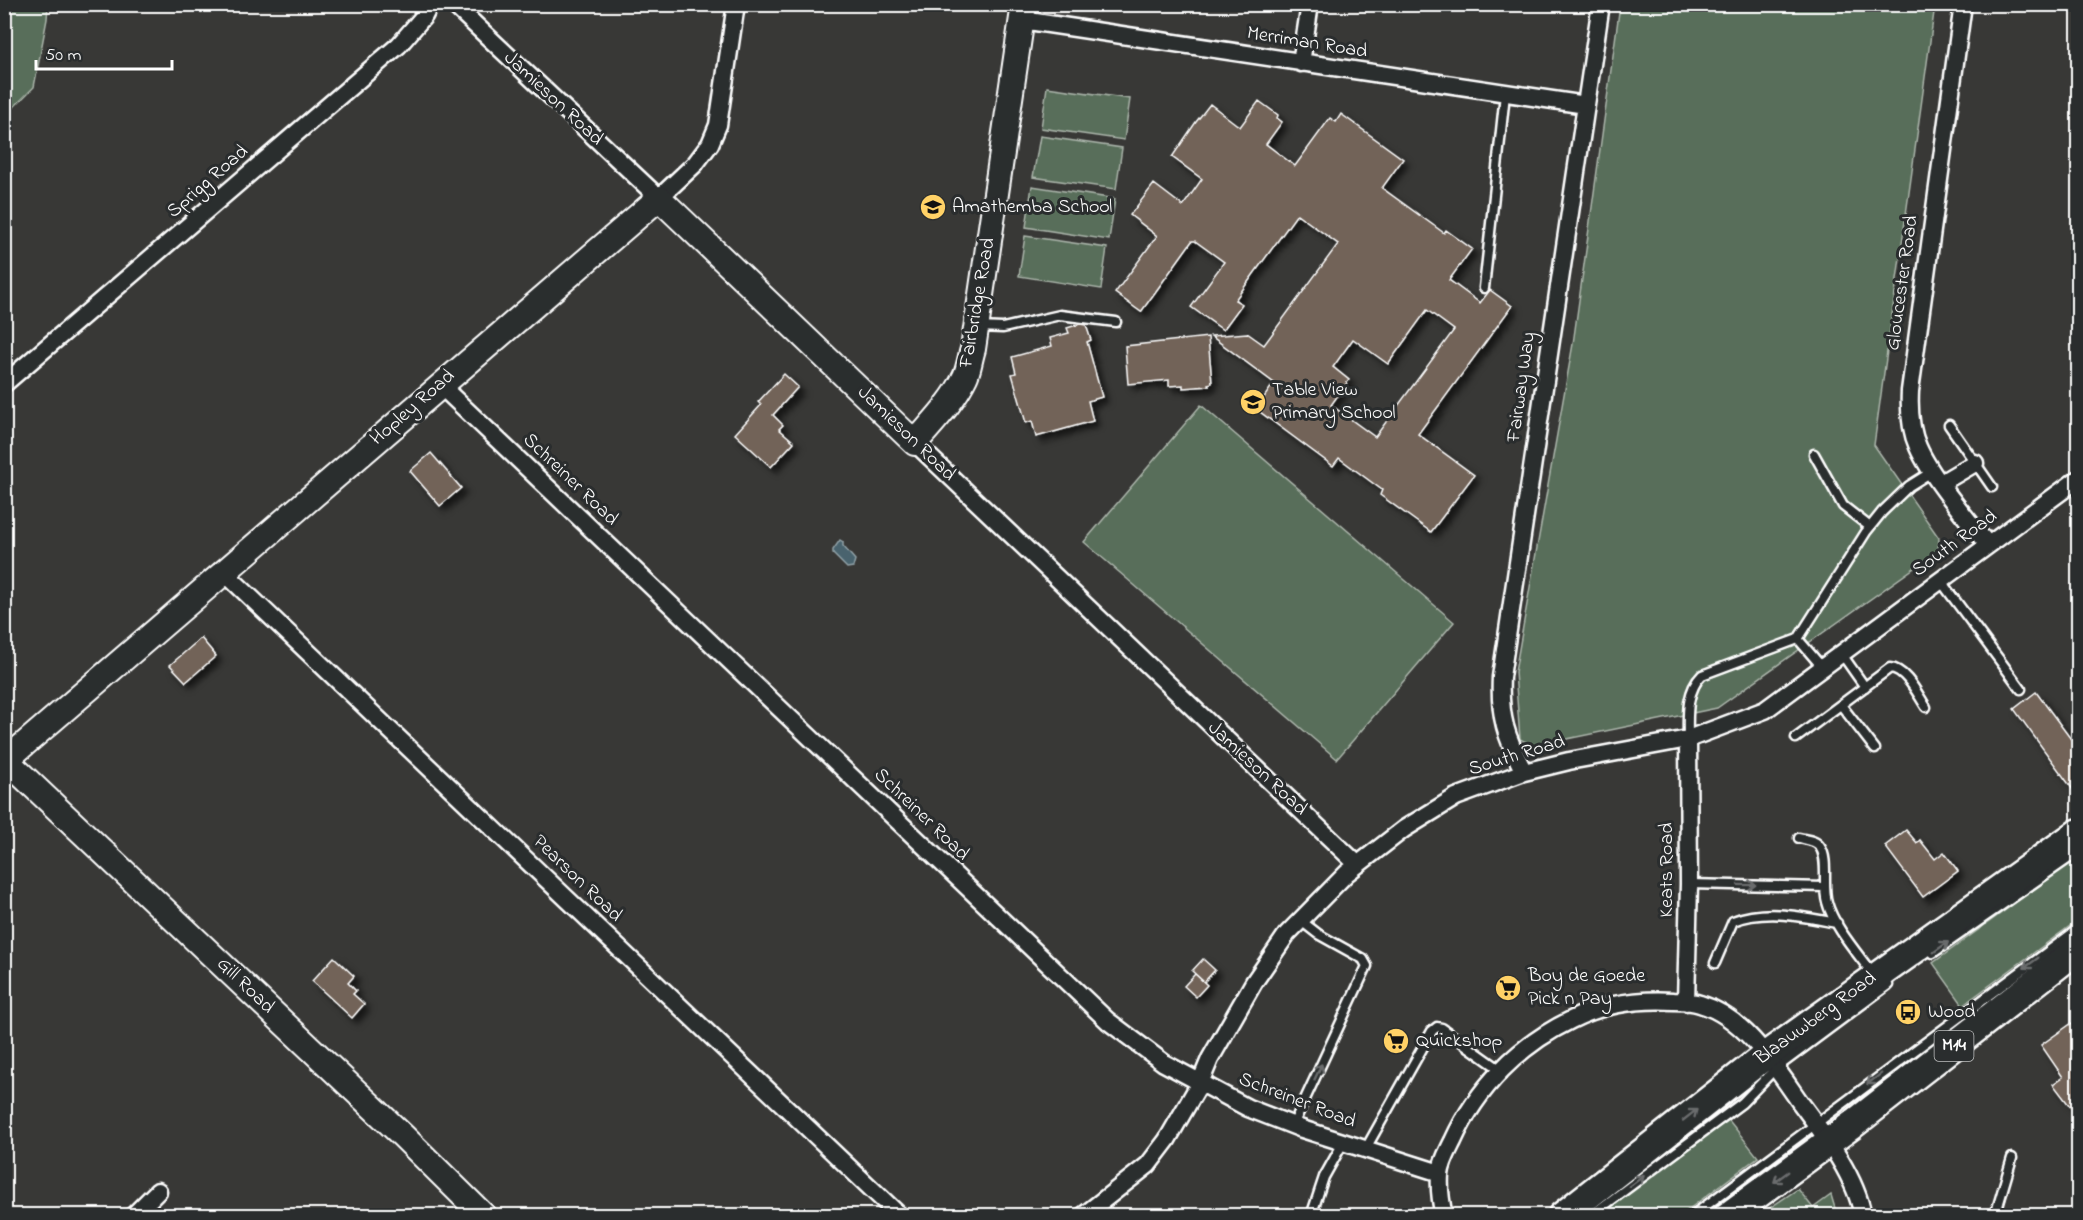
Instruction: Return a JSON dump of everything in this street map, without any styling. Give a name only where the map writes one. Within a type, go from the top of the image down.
[{"type":"main road","name":"Blaauwberg Road","points":[[1562,1215],[2079,833]]},
{"type":"main road","name":"M14","points":[[1728,1215],[1822,1133],[2079,949]]},
{"type":"street","name":"Sprigg Road","points":[[4,384],[399,45],[430,4]]},
{"type":"street","name":"Jamieson Road","points":[[453,4],[1357,864]]},
{"type":"street","name":"Hopley Road","points":[[5,760],[659,198],[695,164],[710,144],[718,125],[736,4]]},
{"type":"street","points":[[1301,63],[1310,4]]},
{"type":"street","name":"Fairway Way","points":[[1524,772],[1510,745],[1504,727],[1500,700],[1501,677],[1601,4]]},
{"type":"street","name":"Gloucester Road","points":[[1963,4],[1910,392],[1909,414],[1917,445],[1937,477],[1988,545]]},
{"type":"street","name":"Merriman Road","points":[[1023,12],[1301,63],[1586,105]]},
{"type":"street","name":"Fairbridge Road","points":[[915,443],[942,412],[966,375],[977,326],[1023,12]]},
{"type":"street","name":"Schreiner Road","points":[[440,385],[1108,1021],[1164,1063],[1248,1108],[1343,1143],[1440,1173]]},
{"type":"street","points":[[1937,477],[1975,463]]},
{"type":"street","name":"South Road","points":[[1083,1215],[1148,1166],[1167,1140],[1254,982],[1287,934],[1357,864],[1404,829],[1456,797],[1524,772],[1569,760],[1688,740],[1765,710],[2079,479]]},
{"type":"street","name":"Pearson Road","points":[[224,572],[900,1215]]},
{"type":"street","name":"Keats Road","points":[[1686,1002],[1689,884],[1688,740]]},
{"type":"street","name":"Gill Road","points":[[5,760],[484,1215]]},
{"type":"street","points":[[1444,1215],[1441,1204],[1440,1173],[1461,1124],[1478,1097],[1501,1070],[1536,1041],[1572,1019],[1615,1005],[1647,999],[1700,1003],[1736,1022],[1770,1062],[1822,1133],[1857,1193],[1863,1215]]},
{"type":"street","points":[[133,1215],[158,1191]]},
{"type":"lane","points":[[1484,288],[1505,94]]},
{"type":"lane","points":[[977,326],[1003,328],[1060,315],[1116,322]]},
{"type":"lane","points":[[1950,425],[1992,487]]},
{"type":"lane","points":[[1814,454],[1843,506],[1870,527]]},
{"type":"lane","points":[[1688,740],[1690,696],[1697,680],[1709,673],[1798,639],[1882,512],[1909,486],[1937,477]]},
{"type":"lane","points":[[1940,580],[2021,689]]},
{"type":"lane","points":[[1798,639],[1822,667]]},
{"type":"lane","points":[[1841,653],[1865,687]]},
{"type":"lane","points":[[1796,738],[1890,668],[1902,672],[1926,707]]},
{"type":"lane","points":[[1841,705],[1875,749]]},
{"type":"lane","points":[[1799,838],[1813,841],[1821,848],[1824,857],[1827,903],[1837,923],[1887,976]]},
{"type":"lane","points":[[1928,957],[2079,852]]},
{"type":"lane","points":[[1689,884],[1825,887]]},
{"type":"lane","points":[[1715,963],[1734,921],[1748,915],[1780,914],[1837,923]]},
{"type":"lane","points":[[1293,1125],[1367,966],[1363,958],[1318,934],[1300,920]]},
{"type":"lane","points":[[1692,1215],[1822,1133],[1918,1046],[2079,928]]},
{"type":"lane","points":[[1365,1150],[1432,1031],[1437,1027],[1442,1028],[1501,1070]]},
{"type":"lane","points":[[1590,1215],[1742,1103],[1770,1062]]},
{"type":"lane","points":[[1311,1215],[1324,1177],[1343,1143]]},
{"type":"lane","points":[[1995,1215],[2012,1158]]},
{"type":"green space","points":[[5,4],[48,5],[34,87],[5,116]]},
{"type":"green space","points":[[1620,5],[1935,5],[1874,445],[1939,538],[1938,551],[1717,708],[1533,746],[1520,739],[1515,672],[1573,344]]},
{"type":"green space","points":[[1047,87],[1130,99],[1124,140],[1041,128]]},
{"type":"green space","points":[[1040,136],[1122,148],[1116,189],[1033,177]]},
{"type":"green space","points":[[1032,186],[1115,199],[1109,240],[1026,227]]},
{"type":"green space","points":[[1025,236],[1107,248],[1101,289],[1019,276]]},
{"type":"green space","points":[[1201,405],[1454,622],[1337,759],[1084,542]]},
{"type":"green space","points":[[2078,857],[2078,920],[1963,1005],[1933,963]]},
{"type":"green space","points":[[1727,1118],[1758,1157],[1681,1215],[1593,1216]]},
{"type":"green space","points":[[1798,1189],[1813,1208],[1831,1195],[1837,1215],[1759,1215]]},
{"type":"water","points":[[840,540],[855,560],[853,567],[847,568],[833,554]]},
{"type":"building","points":[[1259,101],[1278,115],[1277,118],[1282,122],[1266,144],[1295,166],[1330,118],[1336,122],[1341,114],[1403,159],[1382,188],[1444,233],[1446,230],[1472,249],[1449,280],[1480,303],[1490,290],[1512,306],[1418,434],[1474,475],[1431,532],[1380,495],[1382,490],[1339,458],[1333,466],[1256,409],[1274,383],[1211,336],[1247,333],[1264,345],[1338,244],[1297,214],[1235,300],[1242,304],[1223,330],[1191,307],[1224,262],[1195,241],[1192,241],[1141,312],[1115,293],[1157,236],[1130,215],[1154,184],[1183,206],[1202,179],[1172,157],[1196,122],[1210,104],[1240,127]],"holes":[[[1427,310],[1454,330],[1375,437],[1331,405],[1349,380],[1333,367],[1353,339],[1388,364]]]},
{"type":"building","points":[[1080,324],[1086,325],[1091,340],[1087,342],[1102,397],[1088,401],[1093,421],[1036,437],[1032,421],[1026,423],[1012,374],[1016,373],[1012,357],[1052,346],[1050,338],[1069,333],[1067,328]]},
{"type":"building","points":[[1208,337],[1212,383],[1208,384],[1209,386],[1183,388],[1183,385],[1169,386],[1169,380],[1128,384],[1125,346]]},
{"type":"building","points":[[784,374],[798,387],[773,415],[783,425],[779,429],[794,442],[771,467],[735,434],[761,405],[758,402]]},
{"type":"building","points":[[431,453],[461,488],[440,506],[410,471]]},
{"type":"building","points":[[201,638],[216,656],[186,682],[170,665]]},
{"type":"building","points":[[2036,692],[2079,750],[2079,798],[2014,709]]},
{"type":"building","points":[[1906,830],[1917,843],[1920,840],[1935,859],[1944,852],[1958,871],[1923,897],[1885,846]]},
{"type":"building","points":[[334,957],[354,976],[348,983],[356,991],[353,994],[364,1004],[352,1018],[312,981]]},
{"type":"building","points":[[1203,959],[1215,970],[1204,982],[1192,971]]},
{"type":"building","points":[[1195,974],[1207,985],[1196,997],[1184,986]]},
{"type":"building","points":[[2072,1023],[2079,1032],[2079,1118],[2053,1084],[2063,1077],[2041,1045]]},
{"type":"place","name":"Amathemba School","points":[[933,207]]},
{"type":"place","name":"Table View Primary School","points":[[1253,402]]},
{"type":"place","name":"Boy de Goede Pick n Pay","points":[[1508,988]]},
{"type":"place","name":"Wood","points":[[1908,1012]]},
{"type":"place","name":"Quickshop","points":[[1396,1041]]}]
